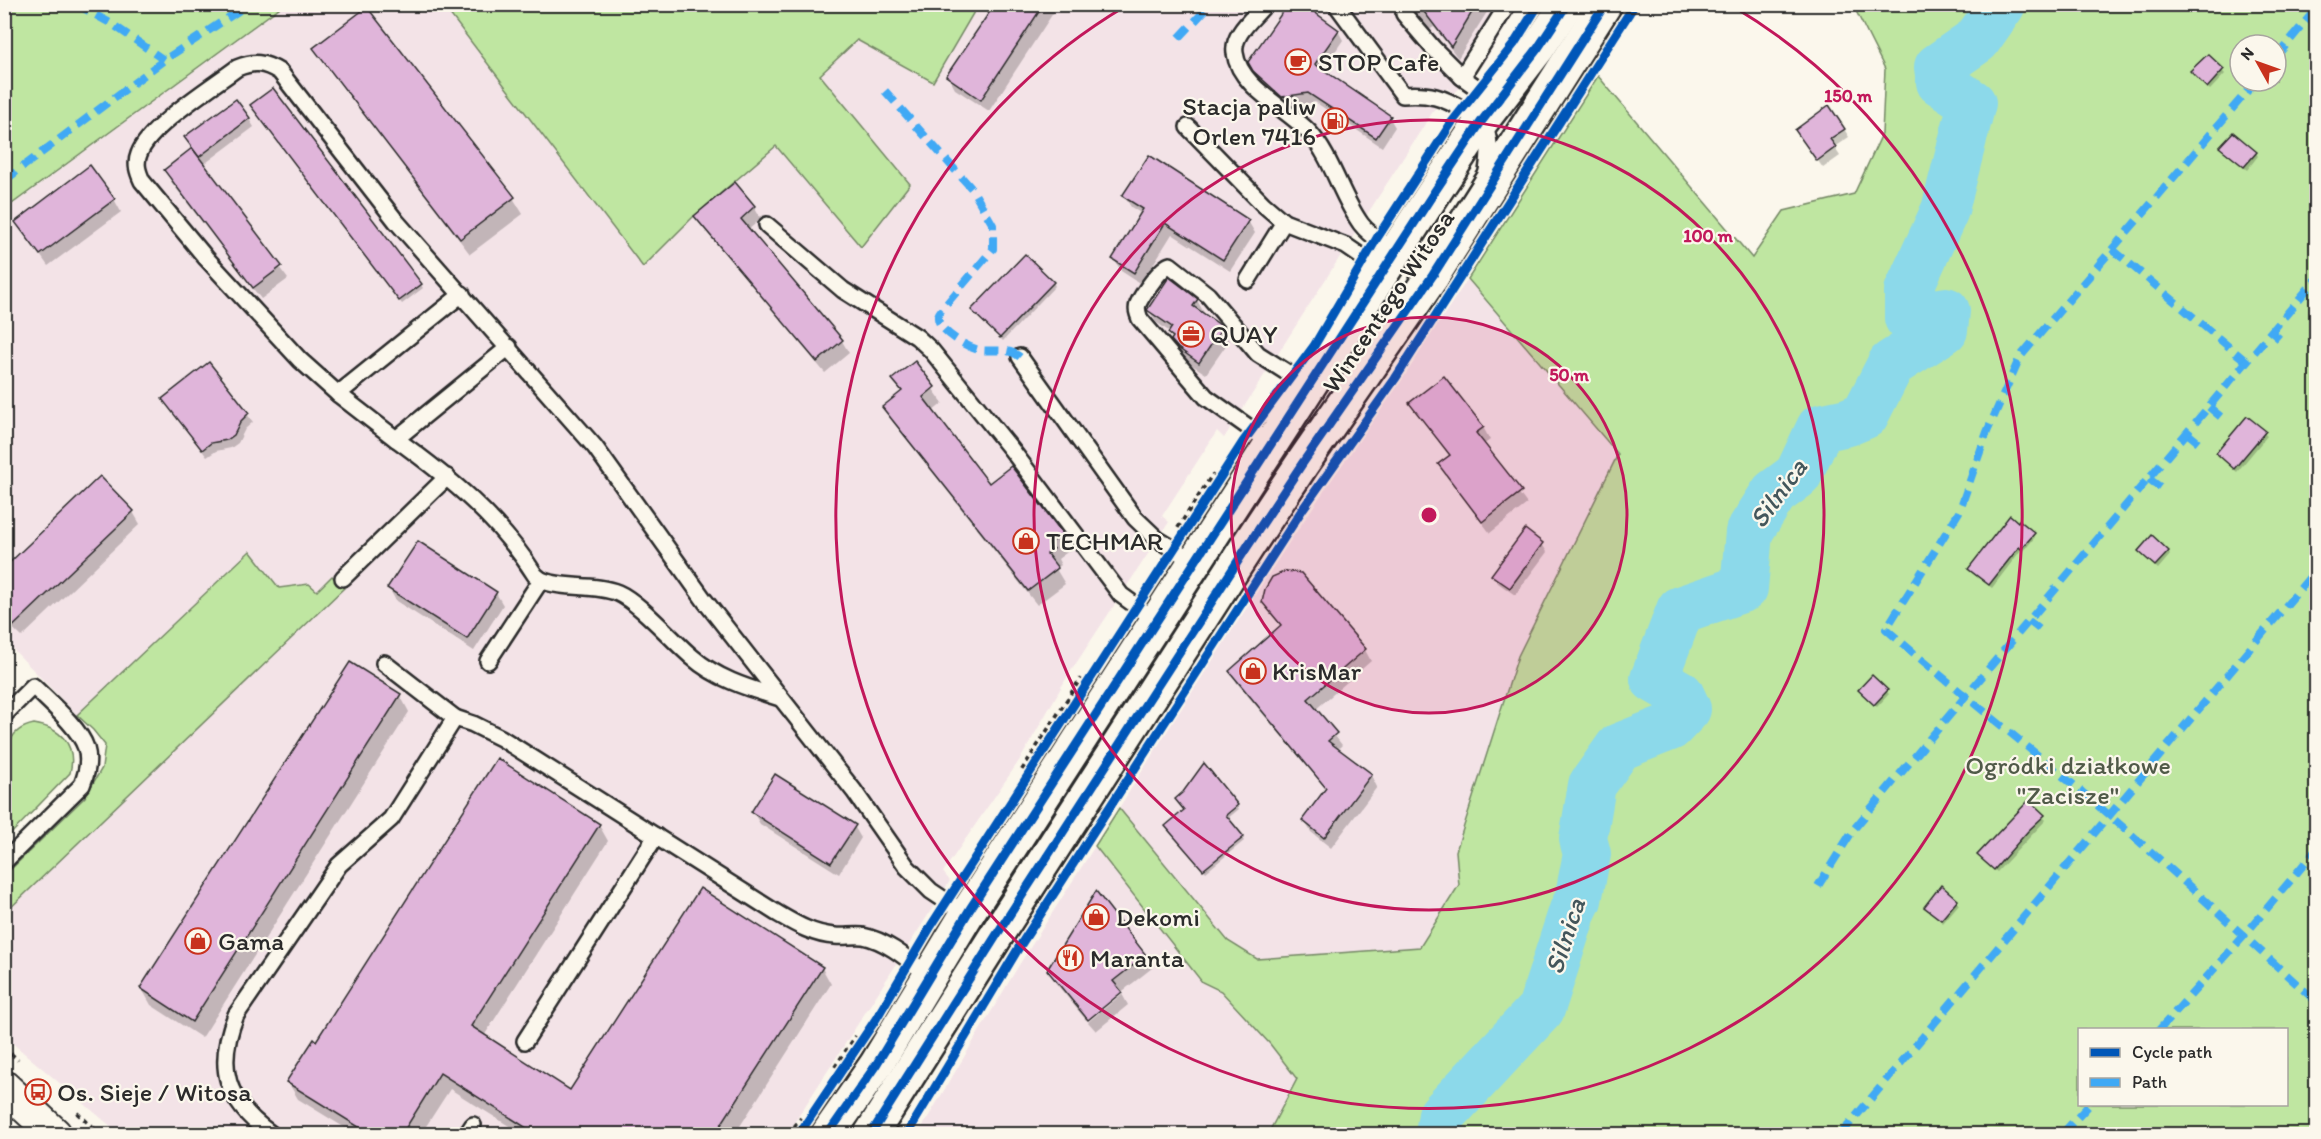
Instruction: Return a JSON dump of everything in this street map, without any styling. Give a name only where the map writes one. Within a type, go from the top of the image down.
[{"type":"main road","name":"Wincentego Witosa","points":[[819,1126],[876,1065],[967,915],[1157,621],[1184,556],[1272,444],[1489,112],[1538,48],[1567,4]]},
{"type":"main road","name":"Wincentego Witosa","points":[[871,1134],[1247,547],[1393,334],[1605,4]]},
{"type":"street","points":[[4,1087],[55,1134]]},
{"type":"lane","points":[[1265,4],[1239,35],[1234,45],[1235,57],[1255,87],[1294,117],[1310,133],[1325,153],[1345,198],[1362,226],[1390,262]]},
{"type":"lane","points":[[1336,4],[1403,95],[1439,96],[1489,112]]},
{"type":"lane","points":[[1462,77],[1508,4]]},
{"type":"lane","points":[[1404,14],[1462,77],[1489,112],[1486,131],[1489,154],[1481,200]]},
{"type":"lane","points":[[780,698],[733,683],[694,659],[633,603],[619,594],[591,586],[548,583],[535,575],[486,513],[447,477],[338,394],[300,360],[206,258],[142,181],[136,168],[139,154],[147,140],[165,122],[237,68],[250,63],[260,63],[280,72],[396,221],[595,447],[705,601],[854,791],[914,874],[931,891],[967,915]]},
{"type":"lane","points":[[1188,127],[1263,204],[1284,222],[1390,262]]},
{"type":"lane","points":[[1248,280],[1284,222]]},
{"type":"lane","points":[[767,225],[843,290],[917,338],[931,350],[1011,449],[1121,595],[1157,621]]},
{"type":"lane","points":[[1272,444],[1206,397],[1140,319],[1137,312],[1138,303],[1162,268],[1170,265],[1194,282],[1222,310],[1258,354],[1310,387]]},
{"type":"lane","points":[[338,394],[462,294]]},
{"type":"lane","points":[[396,439],[509,347]]},
{"type":"lane","points":[[1020,357],[1135,518],[1152,535],[1184,556]]},
{"type":"lane","points":[[343,578],[447,477]]},
{"type":"lane","points":[[488,661],[541,580]]},
{"type":"lane","points":[[384,663],[455,718],[501,738],[775,912],[812,932],[833,936],[862,936],[872,939],[904,956],[930,976]]},
{"type":"lane","points":[[4,715],[33,686],[75,730],[86,747],[88,769],[82,785],[4,862]]},
{"type":"lane","points":[[271,1134],[244,1112],[234,1097],[227,1078],[228,1035],[236,1015],[339,865],[395,813],[455,718]]},
{"type":"lane","points":[[525,1041],[656,836]]},
{"type":"path","points":[[1184,556],[1225,469]]},
{"type":"path","points":[[1023,782],[1093,675]]},
{"type":"path","points":[[839,1074],[864,1037]]},
{"type":"path","points":[[799,1134],[819,1126]]},
{"type":"path","points":[[523,1134],[527,1129]]},
{"type":"shaded area","points":[[284,5],[443,5],[643,267],[694,216],[776,146],[861,246],[910,184],[820,75],[857,40],[933,82],[978,5],[1519,5],[1482,65],[1454,94],[1448,88],[1224,438],[1217,431],[1162,516],[1169,522],[1067,677],[1021,758],[943,872],[950,881],[787,1134],[120,1134],[5,1037],[5,913],[344,587],[317,591],[309,584],[279,588],[250,551],[77,715],[5,641],[4,211]]},
{"type":"shaded area","points":[[1468,279],[1618,454],[1518,656],[1456,851],[1460,885],[1420,947],[1257,959],[1228,941],[1119,808],[1286,547]]},
{"type":"shaded area","points":[[1095,846],[1202,982],[1221,990],[1270,1044],[1297,1079],[1268,1134],[918,1134],[1019,965]]},
{"type":"green space","points":[[5,4],[283,4],[283,5],[5,209]]},
{"type":"green space","points":[[443,5],[978,5],[933,82],[857,40],[820,75],[910,184],[861,247],[776,146],[694,216],[643,267]]},
{"type":"green space","name":"Ogródki działkowe \"Zacisze\"","points":[[1853,5],[2316,5],[2316,1134],[1268,1134],[1297,1079],[1270,1044],[1221,991],[1202,982],[1095,846],[1119,808],[1228,941],[1257,959],[1420,947],[1459,885],[1456,851],[1518,656],[1618,454],[1468,279],[1598,76],[1752,258],[1784,211],[1854,194],[1882,134],[1885,69]]},
{"type":"green space","points":[[250,551],[279,588],[309,584],[317,591],[332,576],[344,588],[5,913],[5,875],[85,797],[102,768],[105,745],[77,715]]},
{"type":"green space","points":[[34,724],[52,729],[65,740],[71,754],[70,773],[5,840],[4,791],[8,787],[8,748],[16,733]]},
{"type":"building","points":[[995,4],[1044,4],[981,100],[946,76]]},
{"type":"building","points":[[1288,4],[1303,4],[1339,30],[1315,64],[1391,116],[1376,138],[1308,93],[1282,97],[1253,71],[1248,62]]},
{"type":"building","points":[[1418,4],[1477,4],[1451,47]]},
{"type":"building","points":[[367,7],[515,197],[460,239],[313,48]]},
{"type":"building","points":[[2208,54],[2224,69],[2207,88],[2190,71]]},
{"type":"building","points":[[273,88],[422,284],[399,301],[250,105]]},
{"type":"building","points":[[236,99],[250,118],[199,157],[184,137]]},
{"type":"building","points":[[1829,105],[1845,129],[1830,139],[1836,147],[1817,161],[1795,130]]},
{"type":"building","points":[[2233,132],[2257,152],[2244,167],[2219,147]]},
{"type":"building","points":[[192,148],[282,266],[253,288],[164,170]]},
{"type":"building","points":[[1149,155],[1249,220],[1223,260],[1165,223],[1134,273],[1112,259],[1143,209],[1122,196]]},
{"type":"building","points":[[90,165],[115,199],[40,255],[15,222]]},
{"type":"building","points":[[735,182],[755,206],[741,219],[843,340],[817,362],[694,216]]},
{"type":"building","points":[[1025,254],[1054,282],[1000,338],[971,310]]},
{"type":"building","points":[[1169,277],[1198,299],[1193,306],[1223,327],[1199,363],[1171,340],[1173,337],[1168,333],[1172,327],[1147,310]]},
{"type":"building","points":[[915,361],[935,387],[923,397],[989,483],[1011,466],[1063,534],[1049,544],[1054,549],[1047,554],[1058,568],[1028,591],[882,407],[902,391],[892,379]]},
{"type":"building","points":[[209,362],[249,413],[241,421],[234,435],[227,440],[211,443],[202,450],[162,399]]},
{"type":"building","points":[[1444,376],[1484,427],[1476,433],[1522,491],[1482,522],[1438,464],[1450,455],[1409,403]]},
{"type":"building","points":[[2247,416],[2266,431],[2234,469],[2216,453]]},
{"type":"building","points":[[100,476],[134,511],[4,635],[4,568]]},
{"type":"building","points":[[2010,515],[2035,533],[2021,549],[2019,547],[1989,585],[1968,569]]},
{"type":"building","points":[[1525,529],[1543,543],[1510,588],[1491,575]]},
{"type":"building","points":[[2152,535],[2169,551],[2155,566],[2138,551]]},
{"type":"building","points":[[418,541],[497,592],[467,639],[387,588]]},
{"type":"building","points":[[1286,571],[1301,573],[1366,649],[1308,699],[1337,733],[1328,741],[1372,774],[1324,838],[1302,820],[1326,788],[1229,671],[1281,625],[1262,602],[1265,589],[1272,577]]},
{"type":"building","points":[[350,662],[401,694],[192,1022],[140,988]]},
{"type":"building","points":[[1872,675],[1888,690],[1874,705],[1858,690]]},
{"type":"building","points":[[497,758],[600,824],[471,1026],[570,1090],[700,888],[823,967],[715,1134],[536,1134],[440,1073],[402,1134],[370,1134],[286,1082],[314,1039],[316,1041]]},
{"type":"building","points":[[1204,763],[1238,805],[1226,815],[1244,837],[1203,870],[1165,826],[1184,810],[1175,799],[1183,792]]},
{"type":"building","points":[[775,774],[856,825],[831,863],[751,812]]},
{"type":"building","points":[[2029,800],[2045,815],[1994,870],[1977,855]]},
{"type":"building","points":[[1941,885],[1958,900],[1941,920],[1924,907]]},
{"type":"building","points":[[1096,891],[1146,955],[1113,981],[1122,992],[1088,1020],[1047,970]]},
{"type":"waterway","name":"Silnica","points":[[1439,1134],[1442,1115],[1541,1009],[1578,900],[1587,854],[1583,839],[1592,785],[1619,747],[1670,727],[1687,709],[1680,694],[1654,679],[1680,610],[1744,588],[1749,532],[1774,493],[1798,475],[1820,428],[1848,422],[1865,415],[1891,364],[1944,330],[1946,311],[1908,318],[1908,291],[1945,210],[1972,103],[1940,82],[1938,67],[1977,40],[2002,4]]},
{"type":"marked path","points":[[76,4],[112,24],[164,60]]},
{"type":"marked path","points":[[4,181],[164,60],[249,4]]},
{"type":"marked path","points":[[1179,38],[1211,4]]},
{"type":"marked path","points":[[2288,43],[2316,9]]},
{"type":"marked path","points":[[885,91],[972,189],[993,225],[993,249],[941,311],[938,316],[942,327],[968,346],[979,350],[1011,352],[1020,357]]},
{"type":"marked path","points":[[2246,93],[2020,357],[1987,432],[1959,512],[1886,629],[2110,816],[2316,1001]]},
{"type":"marked path","points":[[2112,249],[2247,362]]},
{"type":"marked path","points":[[1818,886],[1853,830],[2316,279]]},
{"type":"marked path","points":[[2268,329],[2283,342]]},
{"type":"marked path","points":[[2209,407],[2221,417]]},
{"type":"marked path","points":[[2187,433],[2198,442]]},
{"type":"marked path","points":[[2149,479],[2160,487]]},
{"type":"marked path","points":[[1841,1134],[2316,570]]},
{"type":"marked path","points":[[2029,621],[2039,629]]},
{"type":"marked path","points":[[2161,1028],[2243,937],[2316,850]]},
{"type":"marked path","points":[[2062,1134],[2088,1106]]},
{"type":"cycle path","points":[[799,1134],[876,1019],[931,926],[1243,442],[1314,346],[1377,238],[1452,122],[1514,44],[1539,4]]},
{"type":"cycle path","points":[[828,1134],[876,1065],[970,909],[1435,191],[1481,122],[1538,48],[1567,4]]},
{"type":"cycle path","points":[[871,1134],[1247,547],[1433,275],[1605,4]]},
{"type":"cycle path","points":[[907,1134],[1018,949],[1302,510],[1395,379],[1635,4]]},
{"type":"place","name":"STOP Cafe","points":[[1298,62]]},
{"type":"place","name":"Stacja paliw Orlen 7416","points":[[1335,121]]},
{"type":"place","name":"QUAY","points":[[1191,334]]},
{"type":"place","name":"TECHMAR","points":[[1026,541]]},
{"type":"place","name":"KrisMar","points":[[1253,671]]},
{"type":"place","name":"Dekomi","points":[[1096,917]]},
{"type":"place","name":"Gama","points":[[198,941]]},
{"type":"place","name":"Maranta","points":[[1070,958]]},
{"type":"place","name":"Os. Sieje / Witosa","points":[[38,1092]]}]
